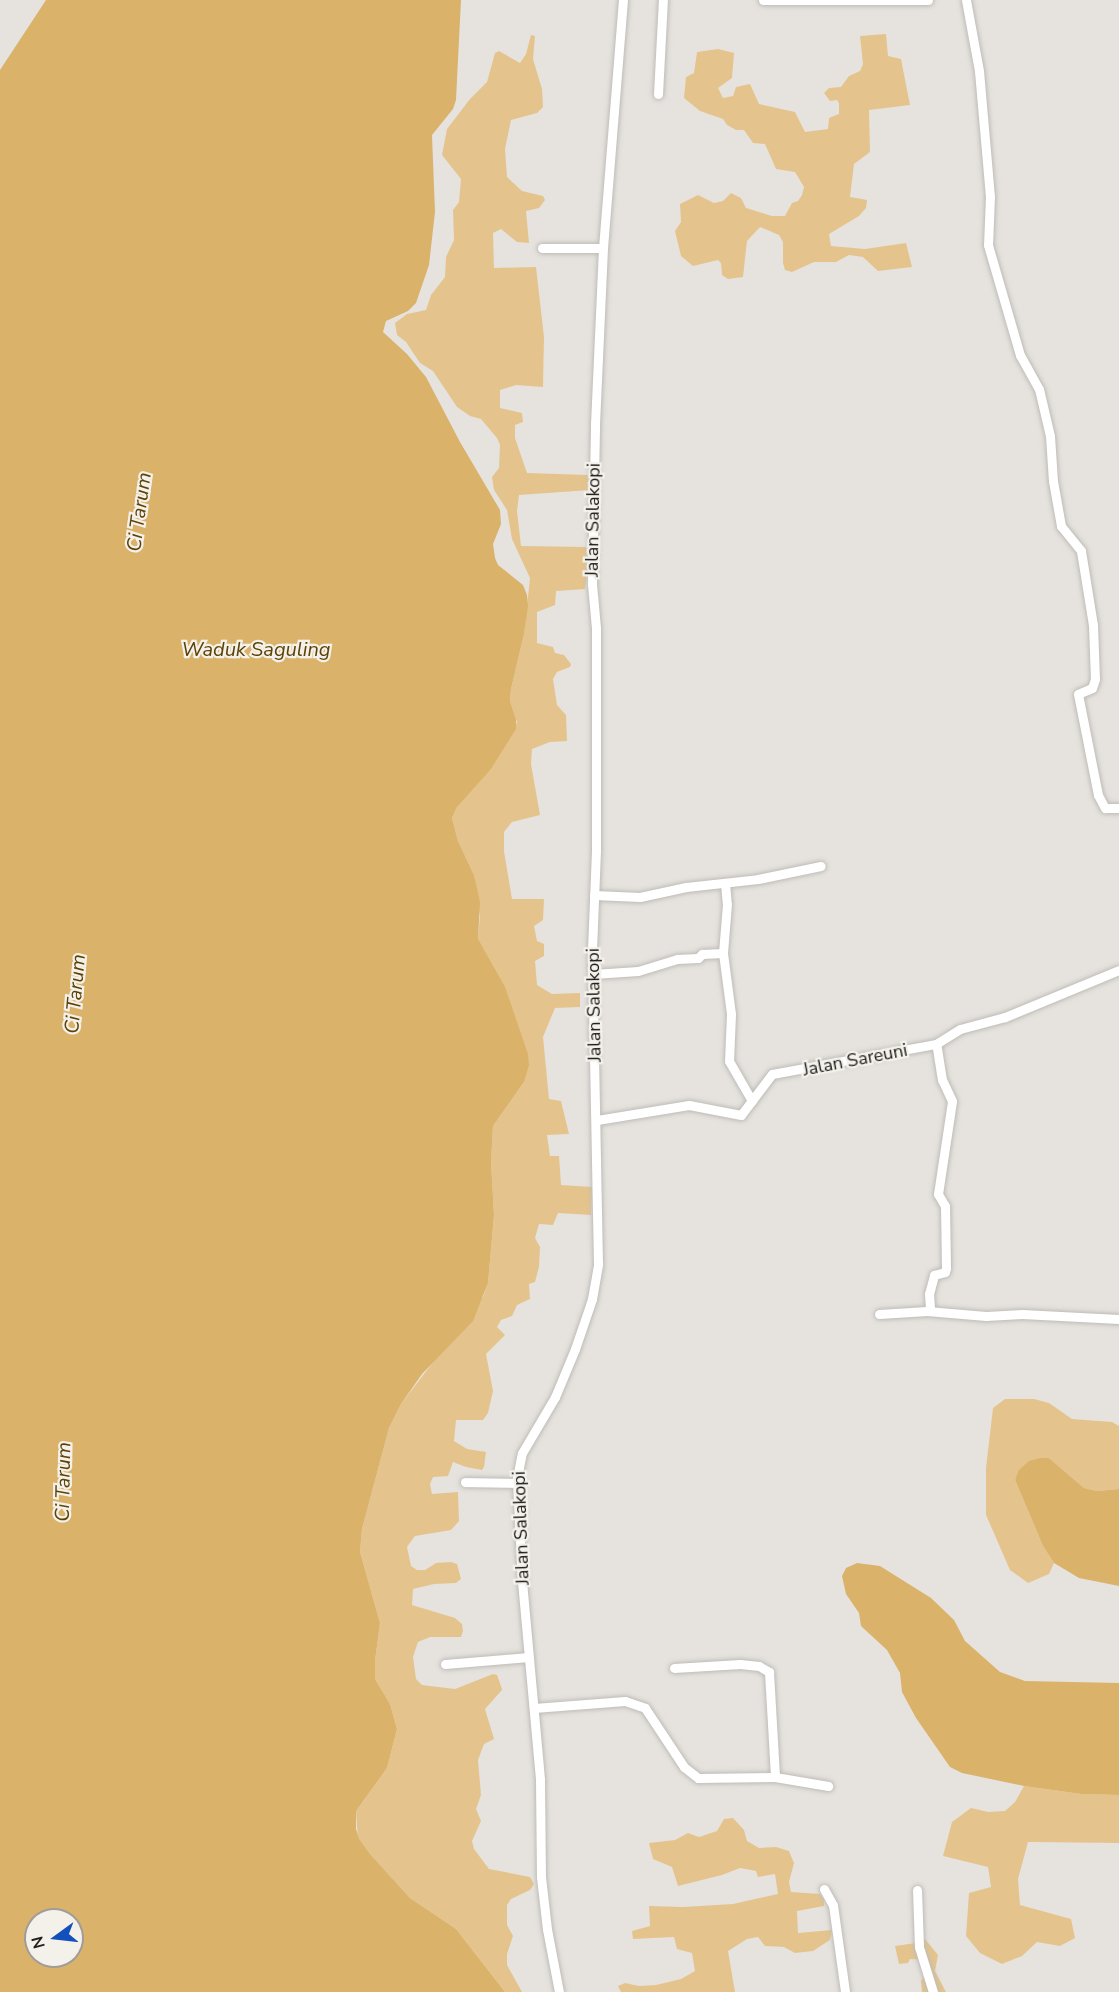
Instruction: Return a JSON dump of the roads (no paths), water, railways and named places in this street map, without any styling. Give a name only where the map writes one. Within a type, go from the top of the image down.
[{"type":"street","name":"Jalan Salakopi","points":[[559,1992],[547,1929],[541,1877],[540,1779],[516,1483],[522,1453],[555,1397],[575,1349],[592,1299],[598,1254],[593,974],[596,628],[592,585],[595,408],[603,248],[623,0]]},
{"type":"street","points":[[658,94],[663,0]]},
{"type":"street","points":[[763,0],[928,0]]},
{"type":"street","points":[[966,0],[979,71],[981,121],[990,196],[988,245],[1020,355],[1039,389],[1050,436],[1053,481],[1059,504],[1061,526],[1081,550],[1093,625],[1095,679],[1092,688],[1078,694],[1098,795],[1105,808],[1119,808]]},
{"type":"street","points":[[542,248],[603,248]]},
{"type":"street","points":[[594,895],[640,897],[686,887],[725,883],[821,866]]},
{"type":"street","points":[[725,883],[727,904],[723,953],[731,1014],[729,1061],[752,1101]]},
{"type":"street","points":[[593,974],[638,971],[677,959],[723,953]]},
{"type":"street","name":"Jalan Sareuni","points":[[597,1120],[689,1105],[741,1116],[772,1074],[936,1044],[960,1029],[1005,1017],[1119,970]]},
{"type":"street","points":[[927,1311],[930,1308],[929,1294],[934,1275],[945,1272],[946,1269],[945,1206],[938,1194],[952,1101],[942,1080],[936,1044]]},
{"type":"street","points":[[879,1314],[927,1311],[986,1316],[1022,1314],[1119,1319]]},
{"type":"street","points":[[465,1482],[516,1483]]},
{"type":"street","points":[[445,1664],[529,1656]]},
{"type":"street","points":[[674,1668],[740,1664],[759,1666],[769,1672],[775,1777]]},
{"type":"street","points":[[534,1708],[625,1701],[636,1703],[645,1708],[684,1767],[698,1778],[775,1777],[828,1786]]},
{"type":"street","points":[[824,1889],[833,1905],[845,1992]]},
{"type":"street","points":[[917,1890],[919,1947],[933,1992]]},
{"type":"water","name":"Waduk Saguling","points":[[46,0],[461,0],[456,100],[453,109],[432,135],[435,212],[429,265],[416,303],[408,311],[386,321],[383,332],[407,354],[426,377],[460,442],[500,510],[501,524],[493,544],[495,558],[498,565],[523,585],[527,595],[528,606],[524,634],[510,701],[516,719],[516,729],[491,769],[457,807],[452,818],[458,841],[474,875],[480,902],[478,939],[505,987],[528,1054],[529,1065],[524,1082],[493,1126],[491,1162],[494,1215],[488,1283],[473,1321],[422,1374],[401,1404],[389,1428],[362,1529],[360,1552],[380,1623],[375,1679],[390,1704],[397,1729],[387,1768],[356,1811],[356,1829],[359,1839],[370,1854],[410,1898],[456,1929],[505,1992],[0,1992],[0,70]]},
{"type":"water","points":[[1049,1458],[1084,1488],[1097,1491],[1119,1489],[1119,1586],[1079,1578],[1054,1563],[1043,1546],[1015,1480],[1018,1471],[1029,1461]]},
{"type":"water","points":[[857,1563],[880,1566],[931,1598],[954,1620],[965,1641],[1000,1672],[1025,1681],[1119,1683],[1119,1795],[1081,1794],[1024,1786],[962,1773],[950,1767],[916,1718],[902,1692],[900,1673],[887,1650],[861,1626],[859,1613],[846,1594],[842,1576],[846,1568]]},
{"type":"water label","name":"Ci Tarum","points":[[139,512]]},
{"type":"water label","name":"Ci Tarum","points":[[75,994]]},
{"type":"water label","name":"Ci Tarum","points":[[63,1482]]}]
